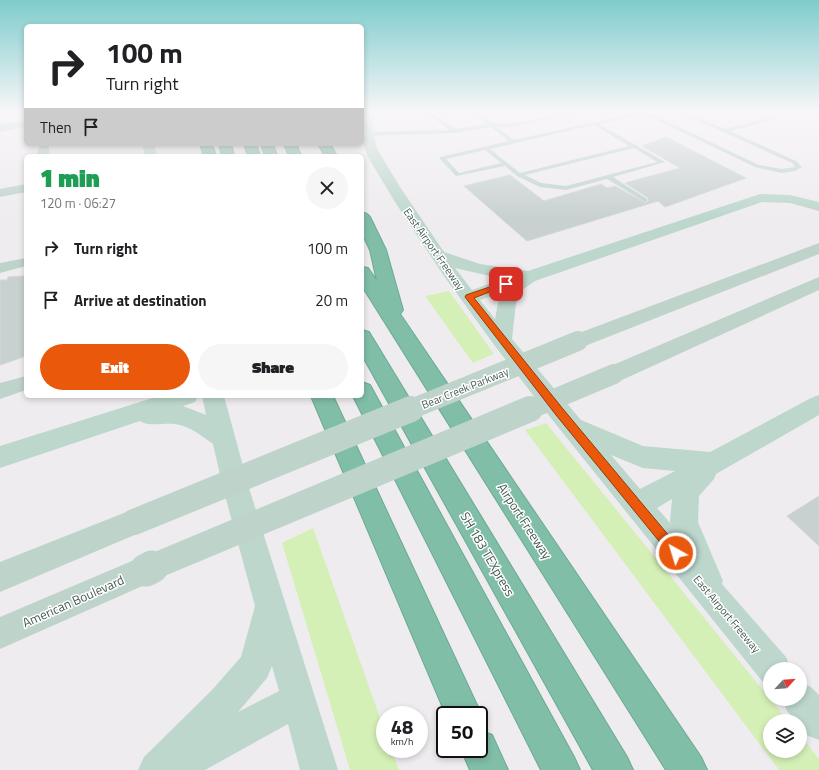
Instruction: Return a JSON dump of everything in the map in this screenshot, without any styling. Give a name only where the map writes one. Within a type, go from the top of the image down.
[{"type":"highway","points":[[364,221],[378,250],[398,328]]},
{"type":"highway","name":"Airport Freeway","points":[[364,275],[688,770]]},
{"type":"highway","name":"SH 183 TEXpress","points":[[364,340],[614,770]]},
{"type":"highway","points":[[364,396],[561,770]]},
{"type":"highway","points":[[323,398],[460,706]]},
{"type":"highway","points":[[484,758],[489,770]]},
{"type":"main road","name":"East Airport Freeway","points":[[371,148],[386,178],[438,256],[502,341],[768,662]]},
{"type":"main road","points":[[469,297],[760,198],[783,197],[796,199],[819,207]]},
{"type":"main road","points":[[438,256],[469,268],[502,274],[531,276]]},
{"type":"main road","points":[[502,341],[507,303],[514,287],[531,276]]},
{"type":"main road","points":[[68,435],[136,398]]},
{"type":"main road","points":[[0,457],[181,398]]},
{"type":"main road","points":[[213,398],[236,488],[319,770]]},
{"type":"main road","points":[[637,505],[819,404]]},
{"type":"main road","points":[[68,435],[162,412],[181,415],[199,421],[223,438]]},
{"type":"main road","points":[[572,427],[602,442],[643,457],[712,463]]},
{"type":"main road","points":[[712,463],[686,492],[684,522],[716,601]]},
{"type":"main road","points":[[157,770],[224,702],[256,666],[271,606]]},
{"type":"main road","points":[[168,770],[298,699]]},
{"type":"main road","points":[[805,706],[819,722]]},
{"type":"street","points":[[0,193],[24,188]]},
{"type":"street","name":"Bear Creek Parkway","points":[[0,577],[578,341],[819,248]]},
{"type":"street","points":[[0,268],[24,262]]},
{"type":"street","name":"American Boulevard","points":[[0,633],[146,570],[614,374],[819,283]]},
{"type":"street","points":[[0,391],[24,384]]},
{"type":"lane","points":[[506,164],[458,175],[442,158],[486,148],[506,164],[519,175],[540,185],[566,188],[662,162],[638,148]]},
{"type":"lane","points":[[519,175],[627,148]]},
{"type":"lane","points":[[720,148],[757,166],[782,171],[793,170],[799,167],[794,162],[762,148]]},
{"type":"lane","points":[[608,177],[645,200]]},
{"type":"green space","points":[[449,291],[494,354],[473,363],[425,296]]},
{"type":"green space","points":[[546,423],[763,690],[763,706],[776,706],[782,714],[763,714],[763,749],[525,430]]},
{"type":"green space","points":[[313,528],[376,706],[376,758],[394,758],[399,770],[350,770],[282,543]]},
{"type":"green space","points":[[807,744],[819,759],[819,770],[779,770],[770,758],[807,758]]},
{"type":"building","points":[[645,148],[687,148],[746,178],[665,207],[658,201],[527,241],[464,186],[510,175],[544,201],[601,184],[607,188],[615,186],[646,203],[648,198],[625,183],[680,168]]},
{"type":"building","points":[[24,276],[24,357],[0,365],[0,280],[7,280],[8,277]]},
{"type":"building","points":[[819,496],[819,546],[787,516]]},
{"type":"route","points":[[506,284],[469,297],[502,341],[676,553]]}]
